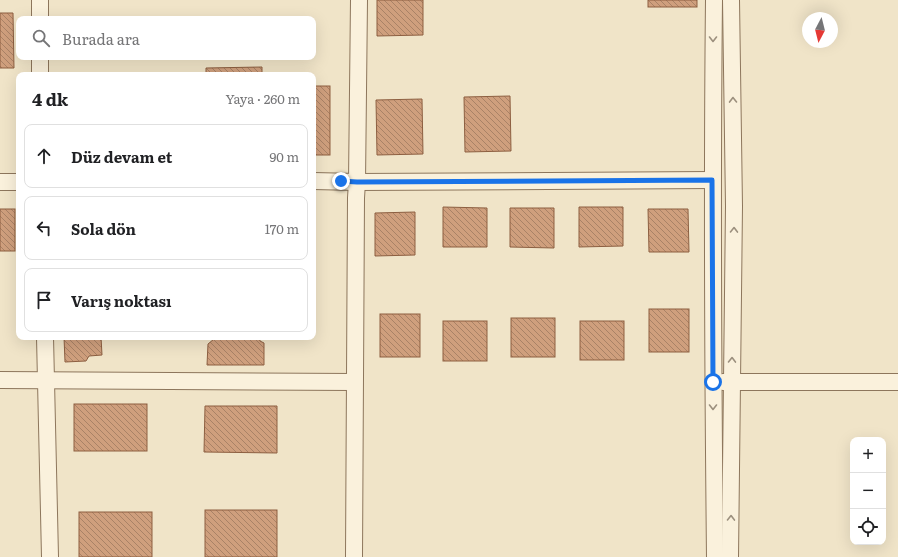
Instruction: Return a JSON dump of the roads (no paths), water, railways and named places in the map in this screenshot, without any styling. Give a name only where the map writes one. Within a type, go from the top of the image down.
[{"type":"street","points":[[40,0],[40,16]]},
{"type":"street","points":[[354,557],[354,382],[359,0]]},
{"type":"street","points":[[714,0],[712,180],[715,557]]},
{"type":"street","points":[[730,557],[734,206],[731,0]]},
{"type":"street","points":[[40,60],[40,72]]},
{"type":"street","points":[[316,181],[712,180]]},
{"type":"street","points":[[0,182],[16,182]]},
{"type":"street","points":[[46,340],[50,557]]},
{"type":"street","points":[[0,380],[354,382]]},
{"type":"street","points":[[713,382],[898,382]]}]
